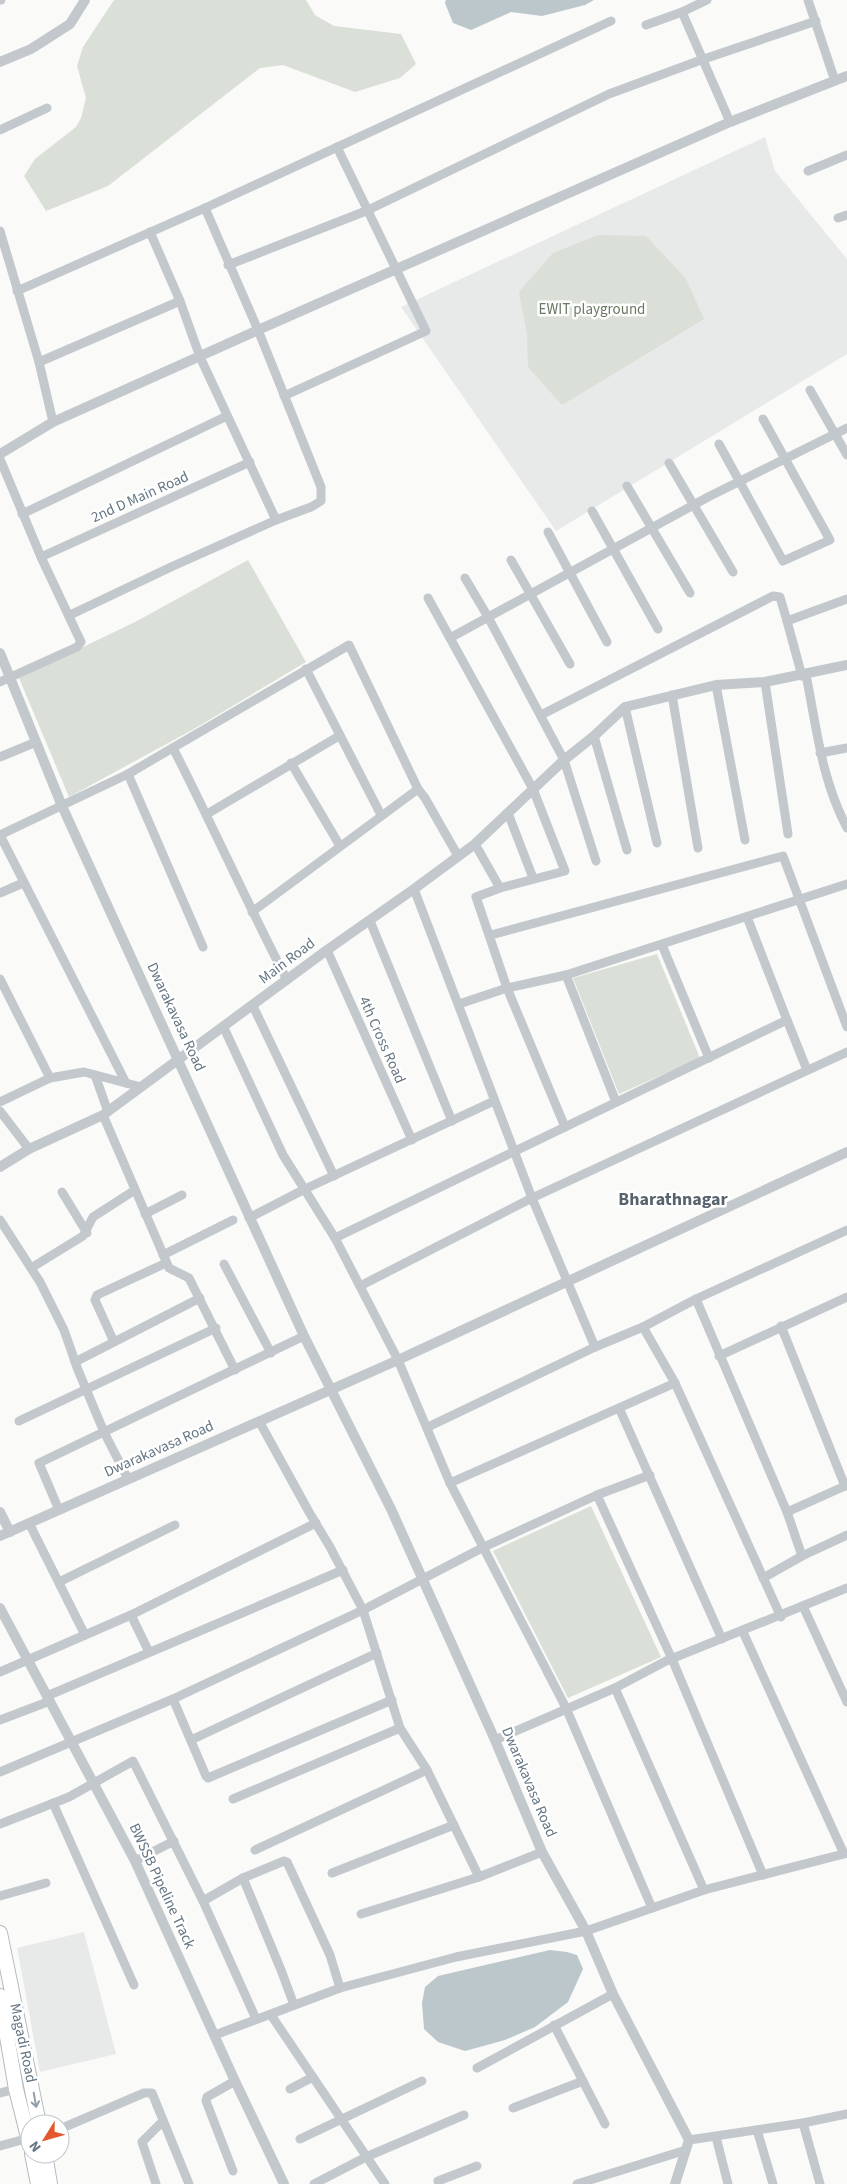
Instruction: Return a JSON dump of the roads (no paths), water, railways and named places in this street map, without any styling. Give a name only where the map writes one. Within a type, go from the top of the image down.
[{"type":"main road","name":"Magadi Road","points":[[0,1933],[5,2006],[16,2089],[22,2114]]},
{"type":"main road","name":"Magadi Road","points":[[5,2006],[36,2114]]},
{"type":"main road","points":[[34,2164],[38,2184]]},
{"type":"main road","points":[[47,2164],[50,2184]]},
{"type":"street","points":[[0,62],[31,49],[70,24],[86,0]]},
{"type":"street","points":[[646,25],[682,12],[707,0]]},
{"type":"street","points":[[0,454],[53,422],[258,330],[730,122],[843,79],[808,0]]},
{"type":"street","points":[[682,12],[701,60],[730,122]]},
{"type":"street","points":[[228,265],[366,211],[609,94],[816,20]]},
{"type":"street","points":[[17,291],[205,208],[611,21]]},
{"type":"street","points":[[0,130],[47,108]]},
{"type":"street","points":[[284,396],[426,331],[366,211],[337,147]]},
{"type":"street","points":[[808,171],[847,155]]},
{"type":"street","points":[[70,616],[172,567],[321,501],[321,487],[258,330],[228,265],[205,208]]},
{"type":"street","points":[[0,231],[39,362],[53,422]]},
{"type":"street","points":[[150,232],[180,301],[200,357],[276,520]]},
{"type":"street","points":[[39,362],[180,301]]},
{"type":"street","points":[[810,390],[847,456]]},
{"type":"street","points":[[22,514],[227,416]]},
{"type":"street","points":[[719,444],[783,561],[830,540],[786,458],[762,419]]},
{"type":"street","points":[[450,638],[693,506],[847,428]]},
{"type":"street","points":[[0,459],[22,514],[81,642],[77,647],[0,682]]},
{"type":"street","name":"2nd D Main Road","points":[[41,556],[250,462]]},
{"type":"street","points":[[669,462],[733,572]]},
{"type":"street","points":[[627,486],[690,593]]},
{"type":"street","points":[[592,511],[612,550],[658,629]]},
{"type":"street","points":[[548,532],[607,642]]},
{"type":"street","points":[[510,560],[570,664]]},
{"type":"street","points":[[465,578],[488,617],[564,760],[596,861]]},
{"type":"street","points":[[540,715],[773,596],[780,597],[804,675],[830,792],[847,828]]},
{"type":"street","points":[[428,598],[533,789],[565,871],[533,878],[476,897],[507,988],[565,1127]]},
{"type":"street","points":[[787,621],[847,599]]},
{"type":"street","points":[[126,1084],[0,835],[128,774],[349,645],[418,789],[458,856]]},
{"type":"street","name":"Dwarakavasa Road","points":[[0,653],[62,806],[180,1060],[249,1218],[304,1336],[423,1580],[542,1852],[586,1931],[613,1994],[688,2145]]},
{"type":"street","points":[[657,843],[625,707],[716,684],[765,682],[847,665]]},
{"type":"street","points":[[306,669],[381,816]]},
{"type":"street","points":[[765,682],[788,834]]},
{"type":"street","points":[[716,684],[744,840]]},
{"type":"street","points":[[672,696],[698,848]]},
{"type":"street","name":"Main Road","points":[[0,1167],[28,1149],[106,1113],[224,1028],[327,950],[414,889],[474,844],[564,760],[594,736],[625,707]]},
{"type":"street","points":[[207,814],[339,736]]},
{"type":"street","points":[[594,736],[627,850]]},
{"type":"street","points":[[0,757],[36,742]]},
{"type":"street","points":[[173,748],[207,814],[252,912],[288,980]]},
{"type":"street","points":[[820,752],[847,748]]},
{"type":"street","points":[[291,763],[340,846]]},
{"type":"street","points":[[128,774],[203,947]]},
{"type":"street","points":[[252,912],[418,789]]},
{"type":"street","points":[[508,813],[533,878]]},
{"type":"street","points":[[474,844],[500,888]]},
{"type":"street","points":[[490,935],[782,856],[847,1028]]},
{"type":"street","points":[[0,893],[23,883]]},
{"type":"street","points":[[459,1004],[507,988],[566,975],[847,884]]},
{"type":"street","points":[[414,889],[532,1198],[595,1347]]},
{"type":"street","points":[[748,917],[808,1070]]},
{"type":"street","points":[[370,921],[452,1121]]},
{"type":"street","points":[[662,945],[709,1058]]},
{"type":"street","name":"4th Cross Road","points":[[327,950],[412,1140]]},
{"type":"street","points":[[566,975],[616,1102]]},
{"type":"street","points":[[0,980],[50,1078]]},
{"type":"street","points":[[253,1006],[334,1176]]},
{"type":"street","points":[[335,1238],[787,1020]]},
{"type":"street","points":[[224,1028],[283,1155],[335,1238],[398,1360],[428,1427],[450,1483],[566,1708],[652,1908]]},
{"type":"street","points":[[360,1286],[532,1198],[847,1052]]},
{"type":"street","points":[[0,1102],[50,1078],[84,1072],[126,1084],[141,1086]]},
{"type":"street","points":[[95,1075],[106,1113],[135,1190],[169,1268],[189,1278],[216,1328],[235,1370]]},
{"type":"street","points":[[249,1218],[305,1189],[494,1101]]},
{"type":"street","points":[[0,1111],[28,1149]]},
{"type":"street","points":[[330,1390],[847,1152]]},
{"type":"street","points":[[31,1268],[87,1233],[93,1217],[135,1190]]},
{"type":"street","points":[[62,1192],[87,1233]]},
{"type":"street","points":[[145,1214],[182,1195]]},
{"type":"street","points":[[0,1220],[31,1268],[64,1330],[104,1432],[128,1479]]},
{"type":"street","points":[[114,1342],[95,1300],[97,1295],[233,1220]]},
{"type":"street","points":[[428,1427],[595,1347],[643,1327],[696,1299],[847,1230]]},
{"type":"street","points":[[224,1264],[271,1353]]},
{"type":"street","points":[[719,1356],[847,1297]]},
{"type":"street","points":[[75,1362],[200,1298]]},
{"type":"street","points":[[696,1299],[787,1512],[802,1556]]},
{"type":"street","points":[[781,1326],[846,1486],[787,1512]]},
{"type":"street","points":[[643,1327],[674,1383],[781,1617]]},
{"type":"street","points":[[19,1420],[216,1328]]},
{"type":"street","points":[[59,1510],[39,1463],[304,1336]]},
{"type":"street","points":[[450,1483],[674,1383]]},
{"type":"street","name":"Dwarakavasa Road","points":[[5,1534],[330,1390]]},
{"type":"street","points":[[618,1408],[650,1475],[722,1639]]},
{"type":"street","points":[[259,1421],[343,1570],[363,1610],[400,1728],[427,1770],[479,1877]]},
{"type":"street","points":[[0,1772],[172,1699],[363,1610],[484,1547],[597,1495],[650,1475]]},
{"type":"street","points":[[597,1495],[672,1659],[763,1875]]},
{"type":"street","points":[[0,1512],[5,1534]]},
{"type":"street","points":[[29,1523],[85,1635]]},
{"type":"street","points":[[0,1672],[131,1615],[316,1523]]},
{"type":"street","points":[[59,1582],[175,1525]]},
{"type":"street","points":[[763,1578],[802,1556],[847,1535]]},
{"type":"street","points":[[0,1720],[150,1652],[343,1570]]},
{"type":"street","points":[[494,1740],[615,1688],[672,1659],[781,1617],[847,1588]]},
{"type":"street","points":[[803,1606],[847,1702]]},
{"type":"street","name":"BWSSB Pipeline Track","points":[[0,1608],[3,1622],[28,1660],[49,1698],[135,1861],[284,2184]]},
{"type":"street","points":[[131,1615],[150,1652]]},
{"type":"street","points":[[216,2035],[340,1988],[456,1957],[586,1931],[704,1890],[845,1853],[743,1632]]},
{"type":"street","points":[[191,1740],[377,1653]]},
{"type":"street","points":[[615,1688],[704,1890]]},
{"type":"street","points":[[172,1699],[206,1776],[212,1778],[392,1700]]},
{"type":"street","points":[[234,1799],[400,1728]]},
{"type":"street","points":[[0,1824],[53,1803],[133,1761],[203,1900],[256,2019]]},
{"type":"street","points":[[254,1850],[427,1770]]},
{"type":"street","points":[[53,1803],[134,1985]]},
{"type":"street","points":[[332,1873],[454,1825]]},
{"type":"street","points":[[135,1861],[174,1841]]},
{"type":"street","points":[[361,1914],[479,1877],[542,1852]]},
{"type":"street","points":[[203,1900],[243,1878],[284,1861],[290,1864],[330,1955],[340,1988]]},
{"type":"street","points":[[243,1878],[294,2005]]},
{"type":"street","points":[[0,1896],[46,1883]]},
{"type":"street","points":[[477,2068],[613,1994]]},
{"type":"street","points":[[271,2014],[385,2184]]},
{"type":"street","points":[[554,2025],[605,2124]]},
{"type":"street","points":[[290,2089],[313,2077]]},
{"type":"street","points":[[233,2171],[207,2108],[206,2101],[207,2097],[235,2081]]},
{"type":"street","points":[[300,2139],[340,2118],[422,2081]]},
{"type":"street","points":[[513,2108],[582,2081]]},
{"type":"street","points":[[0,2093],[16,2089]]},
{"type":"street","points":[[70,2125],[144,2093],[152,2093],[189,2184]]},
{"type":"street","points":[[576,2184],[716,2137],[847,2114]]},
{"type":"street","points":[[314,2184],[366,2157],[464,2115]]},
{"type":"street","points":[[156,2184],[142,2142],[164,2121]]},
{"type":"street","points":[[803,2123],[820,2184]]},
{"type":"street","points":[[757,2130],[773,2184]]},
{"type":"street","points":[[716,2137],[728,2184]]},
{"type":"street","points":[[0,2146],[20,2143]]},
{"type":"street","points":[[675,2184],[688,2145]]},
{"type":"street","points":[[436,2183],[477,2166]]},
{"type":"district","name":"Bharathnagar","points":[[673,1199]]},
{"type":"park label","name":"EWIT playground","points":[[592,309]]}]
